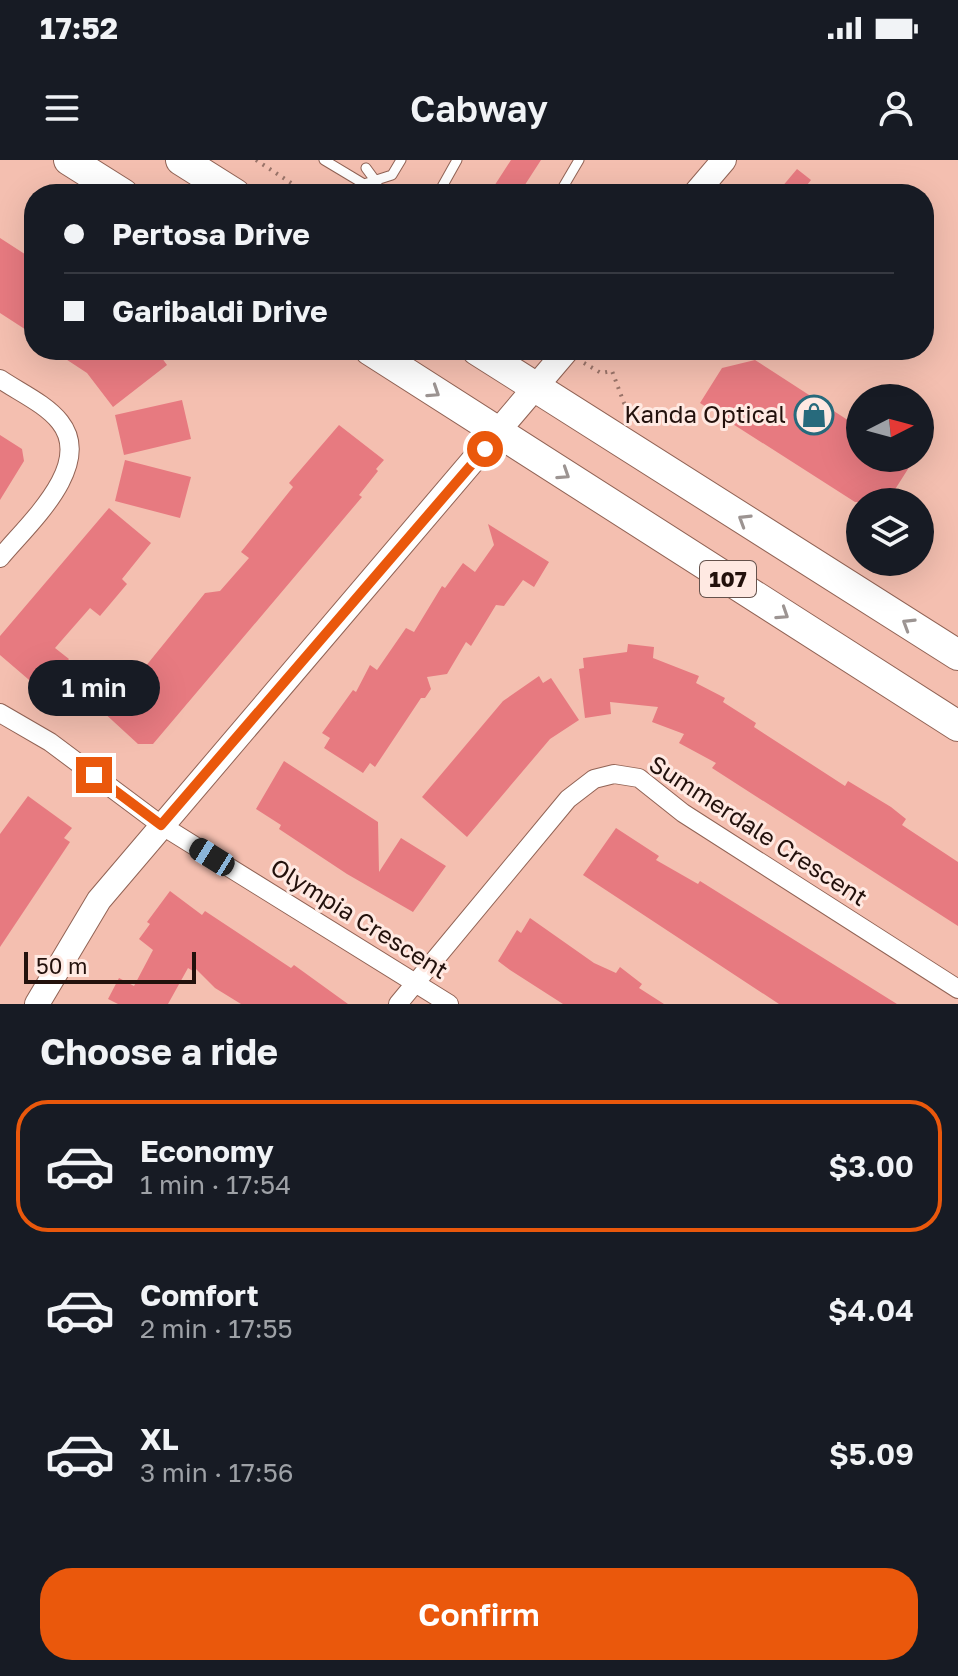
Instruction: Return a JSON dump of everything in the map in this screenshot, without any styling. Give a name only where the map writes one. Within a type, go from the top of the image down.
[{"type":"main road","points":[[69,160],[107,184]]},
{"type":"main road","points":[[181,160],[219,184]]},
{"type":"main road","name":"107","points":[[385,360],[958,726]]},
{"type":"main road","name":"107","points":[[493,360],[958,655]]},
{"type":"street","points":[[704,184],[724,160]]},
{"type":"street","points":[[37,1004],[99,900],[559,360]]},
{"type":"street","points":[[0,379],[59,420],[70,447],[64,478],[0,558]]},
{"type":"street","name":"Olympia Crescent","points":[[0,713],[50,742],[161,825],[449,1004]]},
{"type":"street","name":"Summerdale Crescent","points":[[398,1004],[568,799],[594,779],[614,774],[639,778],[683,813],[958,989]]},
{"type":"lane","points":[[324,160],[364,184],[377,183],[392,175],[401,160]]},
{"type":"lane","points":[[444,184],[457,160]]},
{"type":"lane","points":[[565,184],[579,160]]},
{"type":"lane","points":[[366,168],[377,183]]},
{"type":"path","points":[[256,160],[293,184]]},
{"type":"path","points":[[601,373],[612,371],[624,403],[633,416],[646,424]]},
{"type":"building","points":[[511,160],[541,160],[525,184],[495,184]]},
{"type":"building","points":[[797,169],[811,180],[808,184],[784,184]]},
{"type":"building","points":[[0,238],[24,254],[24,329],[0,313]]},
{"type":"building","points":[[67,360],[163,360],[167,365],[113,407],[87,373]]},
{"type":"building","points":[[755,360],[846,419],[846,472],[906,472],[896,488],[846,488],[846,496],[700,403],[722,368]]},
{"type":"building","points":[[182,400],[191,439],[124,455],[115,415]]},
{"type":"building","points":[[339,425],[384,460],[359,495],[362,497],[153,744],[138,744],[101,710],[123,683],[128,688],[205,593],[220,591],[249,558],[241,552],[293,487],[289,483]]},
{"type":"building","points":[[0,435],[22,449],[24,461],[0,500]]},
{"type":"building","points":[[125,460],[191,477],[180,518],[115,501]]},
{"type":"building","points":[[109,508],[151,543],[122,579],[127,584],[100,616],[90,608],[55,648],[69,659],[42,691],[0,655],[0,636]]},
{"type":"building","points":[[488,524],[549,562],[534,587],[523,580],[504,606],[496,605],[471,646],[466,642],[447,674],[427,677],[431,689],[425,698],[421,698],[375,767],[370,763],[363,773],[324,748],[330,738],[322,733],[353,690],[356,692],[370,665],[377,670],[406,628],[414,632],[442,586],[445,588],[463,563],[475,572],[494,545]]},
{"type":"building","points":[[628,644],[654,647],[653,658],[699,676],[696,683],[725,698],[723,702],[756,723],[754,727],[845,786],[848,781],[891,807],[906,819],[902,825],[958,862],[958,926],[712,768],[716,763],[679,743],[684,734],[652,722],[658,707],[610,702],[611,714],[585,718],[579,669],[584,668],[583,658],[627,652]]},
{"type":"building","points":[[539,676],[543,683],[551,678],[579,720],[550,739],[467,837],[422,797],[503,701]]},
{"type":"building","points":[[284,761],[378,822],[379,872],[401,838],[446,866],[413,912],[347,874],[279,829],[281,825],[256,809]]},
{"type":"building","points":[[28,796],[72,828],[64,838],[70,842],[0,947],[0,834]]},
{"type":"building","points":[[616,828],[659,856],[656,860],[698,884],[700,881],[897,1004],[779,1004],[583,875]]},
{"type":"building","points":[[170,891],[202,915],[205,911],[291,968],[294,965],[348,1004],[241,1004],[215,988],[195,968],[193,971],[188,968],[168,1004],[118,1004],[108,999],[119,978],[134,986],[153,950],[139,939],[150,924],[147,922]]},
{"type":"building","points":[[530,918],[594,963],[616,973],[620,967],[642,984],[639,988],[664,1004],[563,1004],[510,970],[498,961],[517,930],[521,933]]},
{"type":"place","name":"Kanda Optical","points":[[814,415]]},
{"type":"route","points":[[94,775],[161,825],[485,449]]}]
